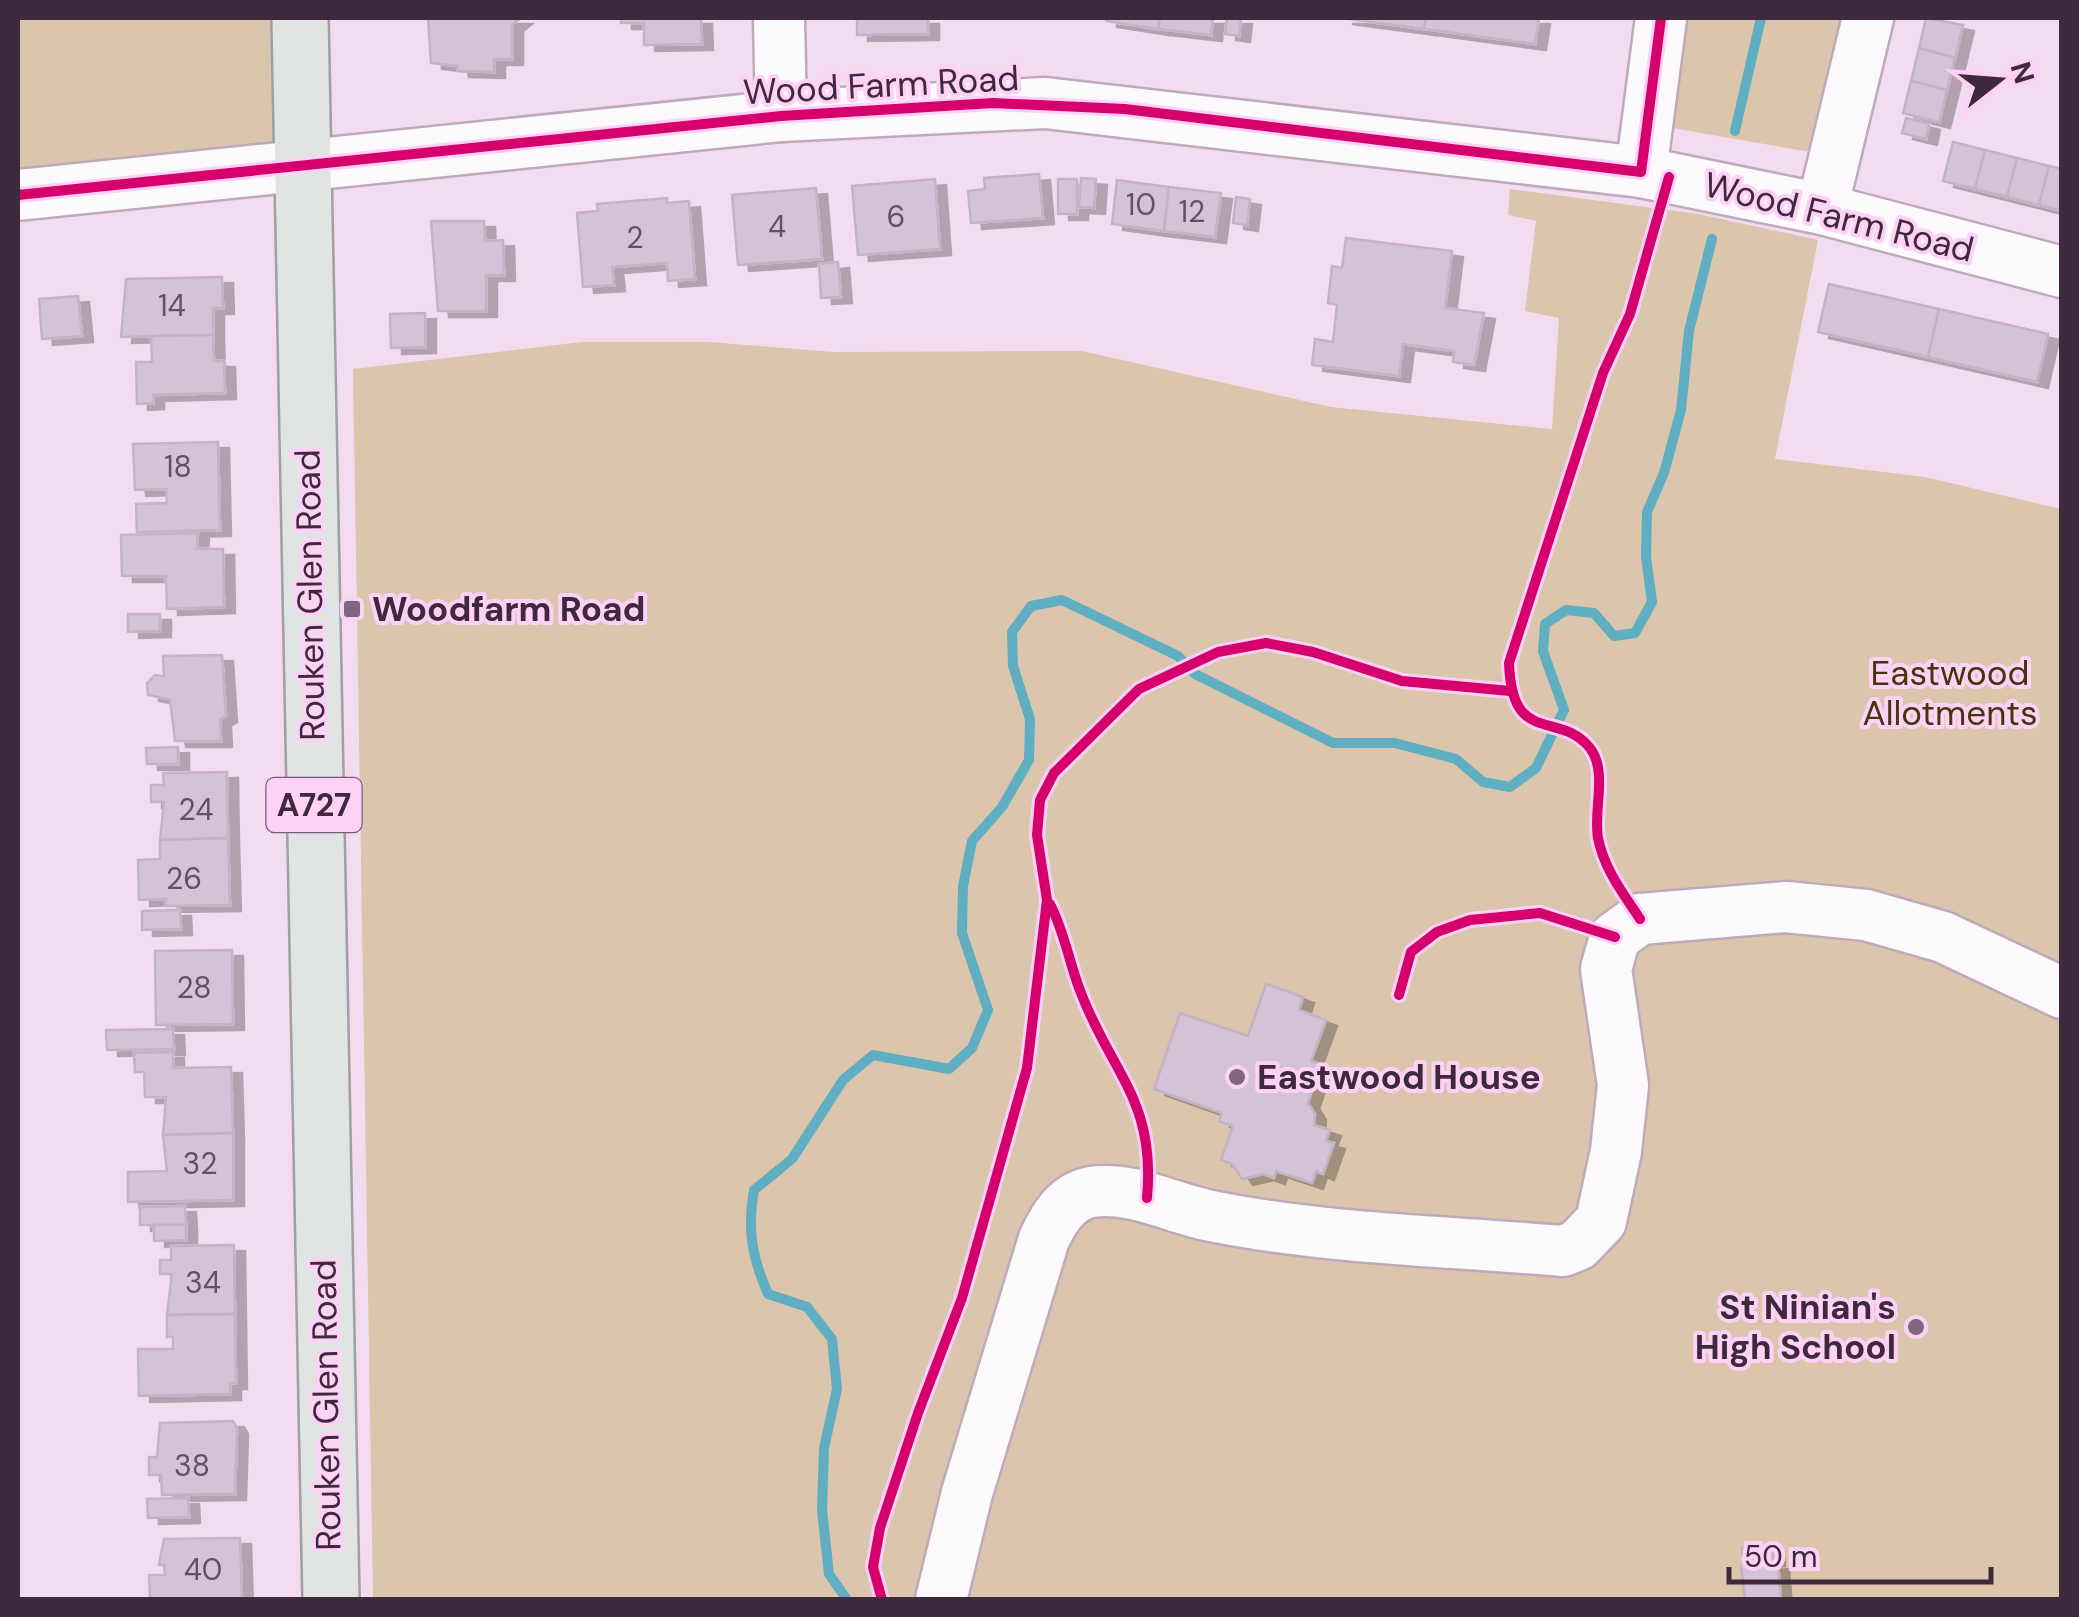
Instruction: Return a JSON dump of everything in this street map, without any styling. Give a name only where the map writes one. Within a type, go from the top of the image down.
[{"type":"main road","name":"Rouken Glen Road","points":[[300,18],[330,1597]]},
{"type":"street","points":[[779,18],[781,116]]},
{"type":"street","points":[[1641,172],[1661,18]]},
{"type":"street","points":[[1822,210],[1868,18]]},
{"type":"street","name":"Wood Farm Road","points":[[18,194],[302,168],[781,116],[1045,103],[1641,172],[1822,210],[2062,272]]},
{"type":"street","points":[[941,1600],[967,1493],[1044,1239],[1058,1210],[1086,1193],[1122,1191],[1210,1216],[1334,1232],[1563,1250],[1578,1245],[1601,1221],[1616,1152],[1623,1085],[1606,969],[1615,937],[1640,920],[1786,906],[1866,915],[1944,936],[2062,993]]},
{"type":"green space","points":[[18,18],[300,18],[302,168],[18,195]]},
{"type":"green space","points":[[1675,18],[1849,18],[1821,154],[1661,126]]},
{"type":"green space","name":"Eastwood Allotments","points":[[1510,189],[1698,214],[1818,240],[1775,459],[1925,477],[2061,509],[2061,1599],[373,1599],[353,369],[582,342],[709,342],[834,352],[1082,351],[1331,407],[1552,429],[1559,318],[1525,311],[1536,221],[1508,215]]},
{"type":"building","points":[[428,18],[521,18],[512,25],[512,59],[494,59],[494,72],[458,71],[457,66],[431,63]]},
{"type":"building","points":[[621,18],[701,18],[702,44],[644,45],[644,23],[621,23]]},
{"type":"building","points":[[857,18],[928,18],[928,34],[857,35]]},
{"type":"building","points":[[1106,18],[1160,18],[1158,29]]},
{"type":"building","points":[[1160,18],[1213,18],[1211,35],[1158,29]]},
{"type":"building","points":[[1227,18],[1241,18],[1239,36],[1225,34]]},
{"type":"building","points":[[1341,18],[1426,18],[1424,29]]},
{"type":"building","points":[[1426,18],[1539,18],[1535,44],[1424,29]]},
{"type":"building","points":[[1926,18],[1963,25],[1955,58],[1919,48]]},
{"type":"building","points":[[1919,48],[1955,58],[1947,90],[1911,81]]},
{"type":"building","points":[[1911,81],[1947,90],[1939,122],[1903,113]]},
{"type":"building","points":[[1906,118],[1929,124],[1926,139],[1902,133]]},
{"type":"building","points":[[1953,142],[1985,150],[1975,189],[1943,181]]},
{"type":"building","points":[[1985,150],[2017,158],[2007,197],[1975,189]]},
{"type":"building","points":[[2017,158],[2049,166],[2039,205],[2007,197]]},
{"type":"building","points":[[2049,166],[2062,169],[2062,211],[2039,205]]},
{"type":"building","points":[[1039,174],[1043,218],[971,223],[968,191],[985,189],[984,178]]},
{"type":"building","points":[[1081,178],[1096,179],[1094,208],[1079,207]]},
{"type":"building","points":[[935,179],[940,249],[858,255],[852,186]]},
{"type":"building","points":[[1058,179],[1077,179],[1077,214],[1058,214]]},
{"type":"building","points":[[1117,180],[1169,187],[1164,231],[1112,224]]},
{"type":"building","points":[[1169,187],[1221,193],[1215,237],[1164,231]]},
{"type":"building","points":[[816,188],[822,259],[738,265],[732,195]]},
{"type":"building","points":[[1236,197],[1250,199],[1247,225],[1233,223]]},
{"type":"building","points":[[667,198],[667,203],[689,201],[695,279],[668,281],[667,263],[612,267],[614,285],[583,287],[577,213],[598,211],[597,204]]},
{"type":"building","points":[[431,221],[484,221],[485,241],[503,240],[504,275],[486,275],[486,311],[438,311]]},
{"type":"building","points":[[1346,238],[1452,251],[1445,308],[1484,313],[1474,365],[1453,362],[1454,351],[1403,344],[1399,376],[1312,365],[1315,339],[1333,342],[1337,305],[1328,303],[1332,266],[1342,268]]},
{"type":"building","points":[[838,262],[841,297],[821,298],[819,264]]},
{"type":"building","points":[[222,277],[223,308],[213,308],[213,335],[121,337],[126,279]]},
{"type":"building","points":[[1829,284],[1939,309],[1928,357],[1818,332]]},
{"type":"building","points":[[78,296],[82,336],[42,339],[39,299]]},
{"type":"building","points":[[1939,309],[2048,334],[2037,382],[1928,357]]},
{"type":"building","points":[[425,313],[425,347],[391,348],[390,314]]},
{"type":"building","points":[[213,335],[214,361],[224,361],[225,393],[153,395],[153,403],[137,404],[136,362],[152,362],[151,336]]},
{"type":"building","points":[[218,442],[220,530],[137,532],[136,504],[167,503],[166,489],[135,490],[133,444]]},
{"type":"building","points":[[198,533],[197,549],[223,549],[224,607],[167,609],[166,576],[122,576],[121,535]]},
{"type":"building","points":[[128,614],[160,614],[160,631],[128,632]]},
{"type":"building","points":[[222,655],[226,716],[220,720],[221,741],[175,741],[170,699],[148,695],[147,683],[155,675],[164,676],[163,656]]},
{"type":"building","points":[[178,747],[178,764],[147,764],[146,748]]},
{"type":"building","points":[[227,772],[228,838],[160,840],[164,802],[151,802],[151,785],[164,785],[163,773]]},
{"type":"building","points":[[228,838],[230,905],[166,906],[166,899],[139,900],[138,860],[160,859],[160,840]]},
{"type":"building","points":[[180,910],[181,929],[142,930],[142,911]]},
{"type":"building","points":[[232,950],[233,1024],[156,1025],[155,951]]},
{"type":"building","name":"Eastwood House","points":[[1266,984],[1303,997],[1299,1010],[1326,1020],[1311,1061],[1321,1064],[1308,1103],[1315,1114],[1314,1125],[1330,1130],[1326,1141],[1334,1143],[1323,1174],[1316,1171],[1312,1183],[1276,1171],[1274,1178],[1263,1174],[1242,1179],[1232,1164],[1221,1160],[1233,1126],[1219,1121],[1222,1113],[1154,1089],[1180,1013],[1248,1036]]},
{"type":"building","points":[[173,1029],[174,1049],[107,1050],[106,1030]]},
{"type":"building","points":[[173,1052],[173,1068],[231,1067],[233,1133],[163,1135],[166,1097],[145,1097],[144,1072],[135,1072],[134,1053]]},
{"type":"building","points":[[233,1133],[233,1200],[128,1202],[128,1172],[167,1171],[163,1135]]},
{"type":"building","points":[[185,1206],[186,1225],[140,1225],[140,1207]]},
{"type":"building","points":[[154,1225],[186,1225],[186,1240],[154,1241]]},
{"type":"building","points":[[234,1245],[235,1314],[167,1315],[172,1274],[160,1274],[160,1260],[171,1260],[171,1246]]},
{"type":"building","points":[[235,1314],[236,1383],[230,1383],[230,1394],[139,1396],[138,1349],[173,1349],[173,1337],[167,1337],[167,1315]]},
{"type":"building","points":[[233,1421],[237,1428],[235,1494],[162,1495],[161,1475],[149,1475],[149,1457],[157,1457],[160,1423]]},
{"type":"building","points":[[188,1498],[189,1517],[148,1518],[147,1499]]},
{"type":"building","points":[[240,1538],[242,1600],[150,1598],[149,1575],[165,1575],[164,1565],[159,1565],[164,1539]]},
{"type":"building","points":[[1773,1546],[1774,1560],[1743,1563],[1742,1548]]},
{"type":"building","points":[[1778,1563],[1781,1600],[1745,1600],[1741,1566]]},
{"type":"waterway","points":[[1735,131],[1761,18]]},
{"type":"waterway","points":[[847,1600],[829,1574],[822,1510],[824,1448],[837,1389],[832,1339],[807,1307],[768,1294],[752,1243],[754,1190],[792,1159],[843,1080],[873,1055],[949,1069],[972,1048],[988,1010],[962,933],[963,886],[972,841],[1002,807],[1029,760],[1030,719],[1013,666],[1012,632],[1031,606],[1062,600],[1178,656],[1195,674],[1333,743],[1395,743],[1456,759],[1483,782],[1510,787],[1536,768],[1564,710],[1543,651],[1545,624],[1566,610],[1594,613],[1614,636],[1635,633],[1652,602],[1646,557],[1647,512],[1664,473],[1681,410],[1689,331],[1712,239]]},
{"type":"cycle path","points":[[18,195],[781,116],[993,103],[1125,109],[1641,172],[1661,18]]},
{"type":"cycle path","points":[[1640,919],[1601,849],[1595,757],[1578,737],[1528,717],[1512,689],[1509,663],[1603,373],[1630,314],[1669,177]]},
{"type":"cycle path","points":[[882,1600],[873,1567],[880,1528],[962,1298],[1027,1068],[1047,900],[1037,835],[1040,800],[1054,773],[1139,689],[1218,652],[1266,643],[1313,652],[1402,681],[1510,691]]},
{"type":"cycle path","points":[[1050,904],[1081,993],[1138,1112],[1145,1136],[1147,1198]]},
{"type":"cycle path","points":[[1399,995],[1411,952],[1437,932],[1470,920],[1540,913],[1615,937]]},
{"type":"place","name":"Woodfarm Road","points":[[352,609]]},
{"type":"place","name":"Eastwood House","points":[[1237,1077]]},
{"type":"place","name":"St Ninian's High School","points":[[1916,1327]]}]
